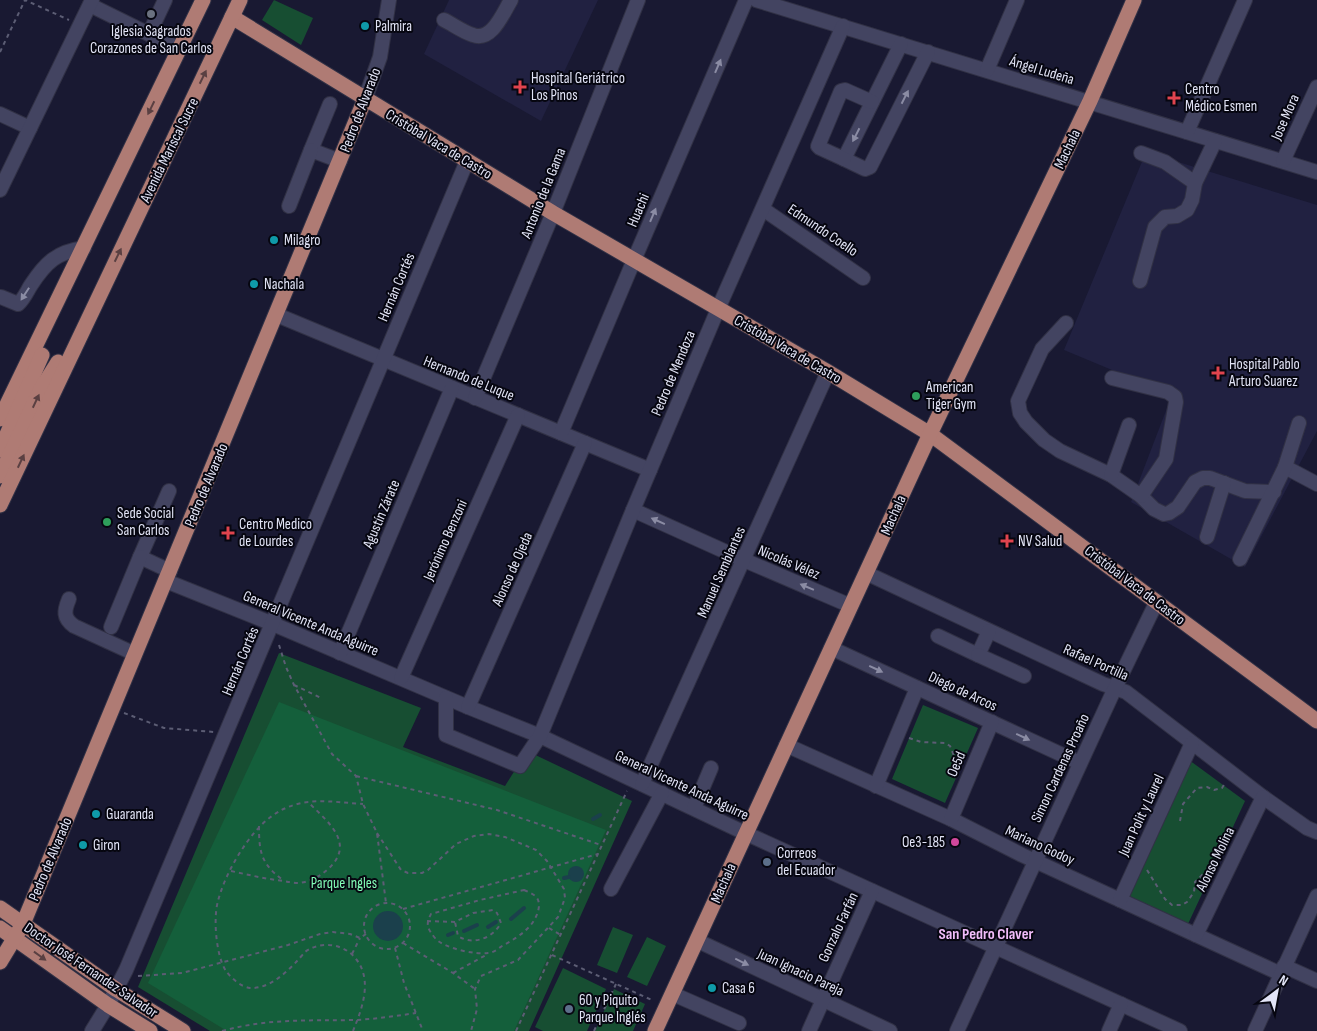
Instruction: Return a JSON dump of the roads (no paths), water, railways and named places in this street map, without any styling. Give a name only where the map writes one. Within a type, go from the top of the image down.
[{"type":"main road","points":[[0,419],[203,0]]},
{"type":"main road","name":"Avenida Mariscal Sucre","points":[[0,505],[240,0]]},
{"type":"main road","name":"Machala","points":[[655,1031],[930,434],[1090,101],[1134,0]]},
{"type":"main road","name":"Cristóbal Vaca de Castro","points":[[232,17],[553,213],[828,372],[930,434],[1317,722]]},
{"type":"main road","name":"Pedro de Alvarado","points":[[0,962],[23,924],[277,316],[365,99]]},
{"type":"main road","points":[[0,450],[56,324],[63,290]]},
{"type":"main road","name":"Avenida Mariscal Sucre","points":[[0,476],[41,389],[97,299]]},
{"type":"main road","name":"Doctor José Fernandez Salvador","points":[[0,908],[117,990],[182,1031]]},
{"type":"main road","name":"Doctor José Fernandez Salvador","points":[[0,928],[108,1005],[150,1031]]},
{"type":"street","points":[[149,34],[165,0]]},
{"type":"street","name":"Pedro de Alvarado","points":[[365,99],[380,57],[389,0]]},
{"type":"street","points":[[444,20],[475,36],[484,36],[491,32],[511,0]]},
{"type":"street","name":"Antonio de la Gama","points":[[475,398],[553,213],[638,0]]},
{"type":"street","name":"Huachi","points":[[561,433],[746,0]]},
{"type":"street","name":"Ángel Ludeña","points":[[756,0],[1317,172]]},
{"type":"street","points":[[987,70],[1017,0]]},
{"type":"street","points":[[1187,132],[1245,0]]},
{"type":"street","points":[[0,190],[91,2],[180,49]]},
{"type":"street","name":"Pedro de Mendoza","points":[[446,698],[446,736],[520,766],[540,736],[718,309],[843,26]]},
{"type":"street","points":[[844,159],[901,44]]},
{"type":"street","points":[[872,102],[845,90],[841,91],[818,146],[865,169],[870,167],[928,52]]},
{"type":"street","name":"Jose Mora","points":[[1283,161],[1317,87]]},
{"type":"street","points":[[289,206],[330,104]]},
{"type":"street","points":[[0,114],[30,128]]},
{"type":"street","points":[[1140,281],[1155,227],[1165,217],[1177,216],[1187,210],[1192,200],[1195,183],[1215,141]]},
{"type":"street","points":[[311,150],[340,161]]},
{"type":"street","points":[[1141,153],[1165,162],[1195,183]]},
{"type":"street","name":"Hernán Cortés","points":[[92,1031],[117,990],[133,955],[467,161]]},
{"type":"street","name":"Edmundo Coello","points":[[763,209],[864,278]]},
{"type":"street","points":[[1,297],[18,304],[42,269],[55,257],[68,250],[84,248]]},
{"type":"street","name":"Hernando de Luque","points":[[277,316],[650,470]]},
{"type":"street","points":[[1066,324],[1048,341],[1038,357],[1018,401],[1020,413],[1044,440],[1060,451],[1111,475],[1141,496],[1154,509],[1164,514],[1178,507],[1199,479],[1210,478],[1246,491],[1274,492]]},
{"type":"street","name":"Manuel Semblantes","points":[[637,782],[744,560],[828,372]]},
{"type":"street","points":[[1112,378],[1168,392],[1175,397],[1176,402],[1166,459],[1141,496]]},
{"type":"street","name":"Agustín Zárate","points":[[340,653],[452,388]]},
{"type":"street","name":"Jerónimo Benzoni","points":[[401,678],[518,415]]},
{"type":"street","points":[[1240,559],[1285,467],[1299,422]]},
{"type":"street","points":[[1111,475],[1129,425]]},
{"type":"street","name":"Alonso de Ojeda","points":[[468,707],[585,443]]},
{"type":"street","points":[[1285,467],[1317,484]]},
{"type":"street","points":[[1207,537],[1224,483]]},
{"type":"street","points":[[110,627],[169,491]]},
{"type":"street","name":"Nicolás Vélez","points":[[633,510],[851,606]]},
{"type":"street","name":"General Vicente Anda Aguirre","points":[[140,557],[168,576],[273,624],[540,736],[745,833],[1180,1031]]},
{"type":"street","name":"Rafael Portilla","points":[[866,573],[989,631],[1126,692],[1263,797],[1307,828],[1317,832]]},
{"type":"street","points":[[69,599],[64,611],[68,622],[135,654]]},
{"type":"street","name":"Simon Cardenas Proaño","points":[[957,1031],[1080,763],[1157,602]]},
{"type":"street","points":[[978,654],[989,631]]},
{"type":"street","points":[[938,636],[1024,676]]},
{"type":"street","name":"Diego de Arcos","points":[[831,648],[1080,763]]},
{"type":"street","points":[[876,786],[917,688]]},
{"type":"street","name":"Oe5d","points":[[951,820],[992,722]]},
{"type":"street","name":"Juan Polit y Laurel","points":[[1120,900],[1192,743]]},
{"type":"street","name":"Mariano Godoy","points":[[786,745],[1196,935],[1282,970],[1317,981]]},
{"type":"street","points":[[694,808],[711,768]]},
{"type":"street","points":[[612,890],[662,793]]},
{"type":"street","name":"Alonso Molina","points":[[1196,935],[1263,797]]},
{"type":"street","name":"Gonzalo Farfán","points":[[809,1031],[872,891]]},
{"type":"street","points":[[1254,1031],[1317,896]]},
{"type":"street","name":"Juan Ignacio Pareja","points":[[698,941],[890,1031]]},
{"type":"street","points":[[670,1000],[739,1023]]},
{"type":"street","points":[[1109,1031],[1122,1004]]},
{"type":"water","points":[[576,866],[582,868],[584,874],[582,880],[576,882],[570,880],[568,874],[570,868]]},
{"type":"water","points":[[388,911],[399,915],[403,926],[399,937],[388,941],[377,937],[373,926],[377,915]]},
{"type":"waterway","points":[[593,819],[600,815]]},
{"type":"waterway","points":[[564,878],[569,877]]},
{"type":"waterway","points":[[511,919],[524,908]]},
{"type":"waterway","points":[[488,927],[496,922]]},
{"type":"waterway","points":[[464,931],[477,925]]},
{"type":"waterway","points":[[448,935],[453,933]]},
{"type":"place","name":"Iglesia Sagrados Corazones de San Carlos","points":[[151,14]]},
{"type":"place","name":"Palmira","points":[[365,26]]},
{"type":"place","name":"Hospital Geriátrico Los Pinos","points":[[520,87]]},
{"type":"place","name":"Centro Médico Esmen","points":[[1174,98]]},
{"type":"place","name":"Milagro","points":[[274,240]]},
{"type":"place","name":"Nachala","points":[[254,284]]},
{"type":"place","name":"Hospital Pablo Arturo Suarez","points":[[1218,373]]},
{"type":"place","name":"American Tiger Gym","points":[[916,396]]},
{"type":"place","name":"Sede Social San Carlos","points":[[107,522]]},
{"type":"place","name":"Centro Medico de Lourdes","points":[[228,533]]},
{"type":"place","name":"NV Salud","points":[[1007,541]]},
{"type":"place","name":"Guaranda","points":[[96,814]]},
{"type":"place","name":"Oe3-185","points":[[955,842]]},
{"type":"place","name":"Giron","points":[[83,845]]},
{"type":"place","name":"Correos del Ecuador","points":[[767,862]]},
{"type":"place","name":"Casa 6","points":[[712,988]]},
{"type":"place","name":"60 y Piquito Parque Inglés","points":[[569,1009]]},
{"type":"district","name":"San Pedro Claver","points":[[986,933]]},
{"type":"park label","name":"Parque Ingles","points":[[344,883]]}]
